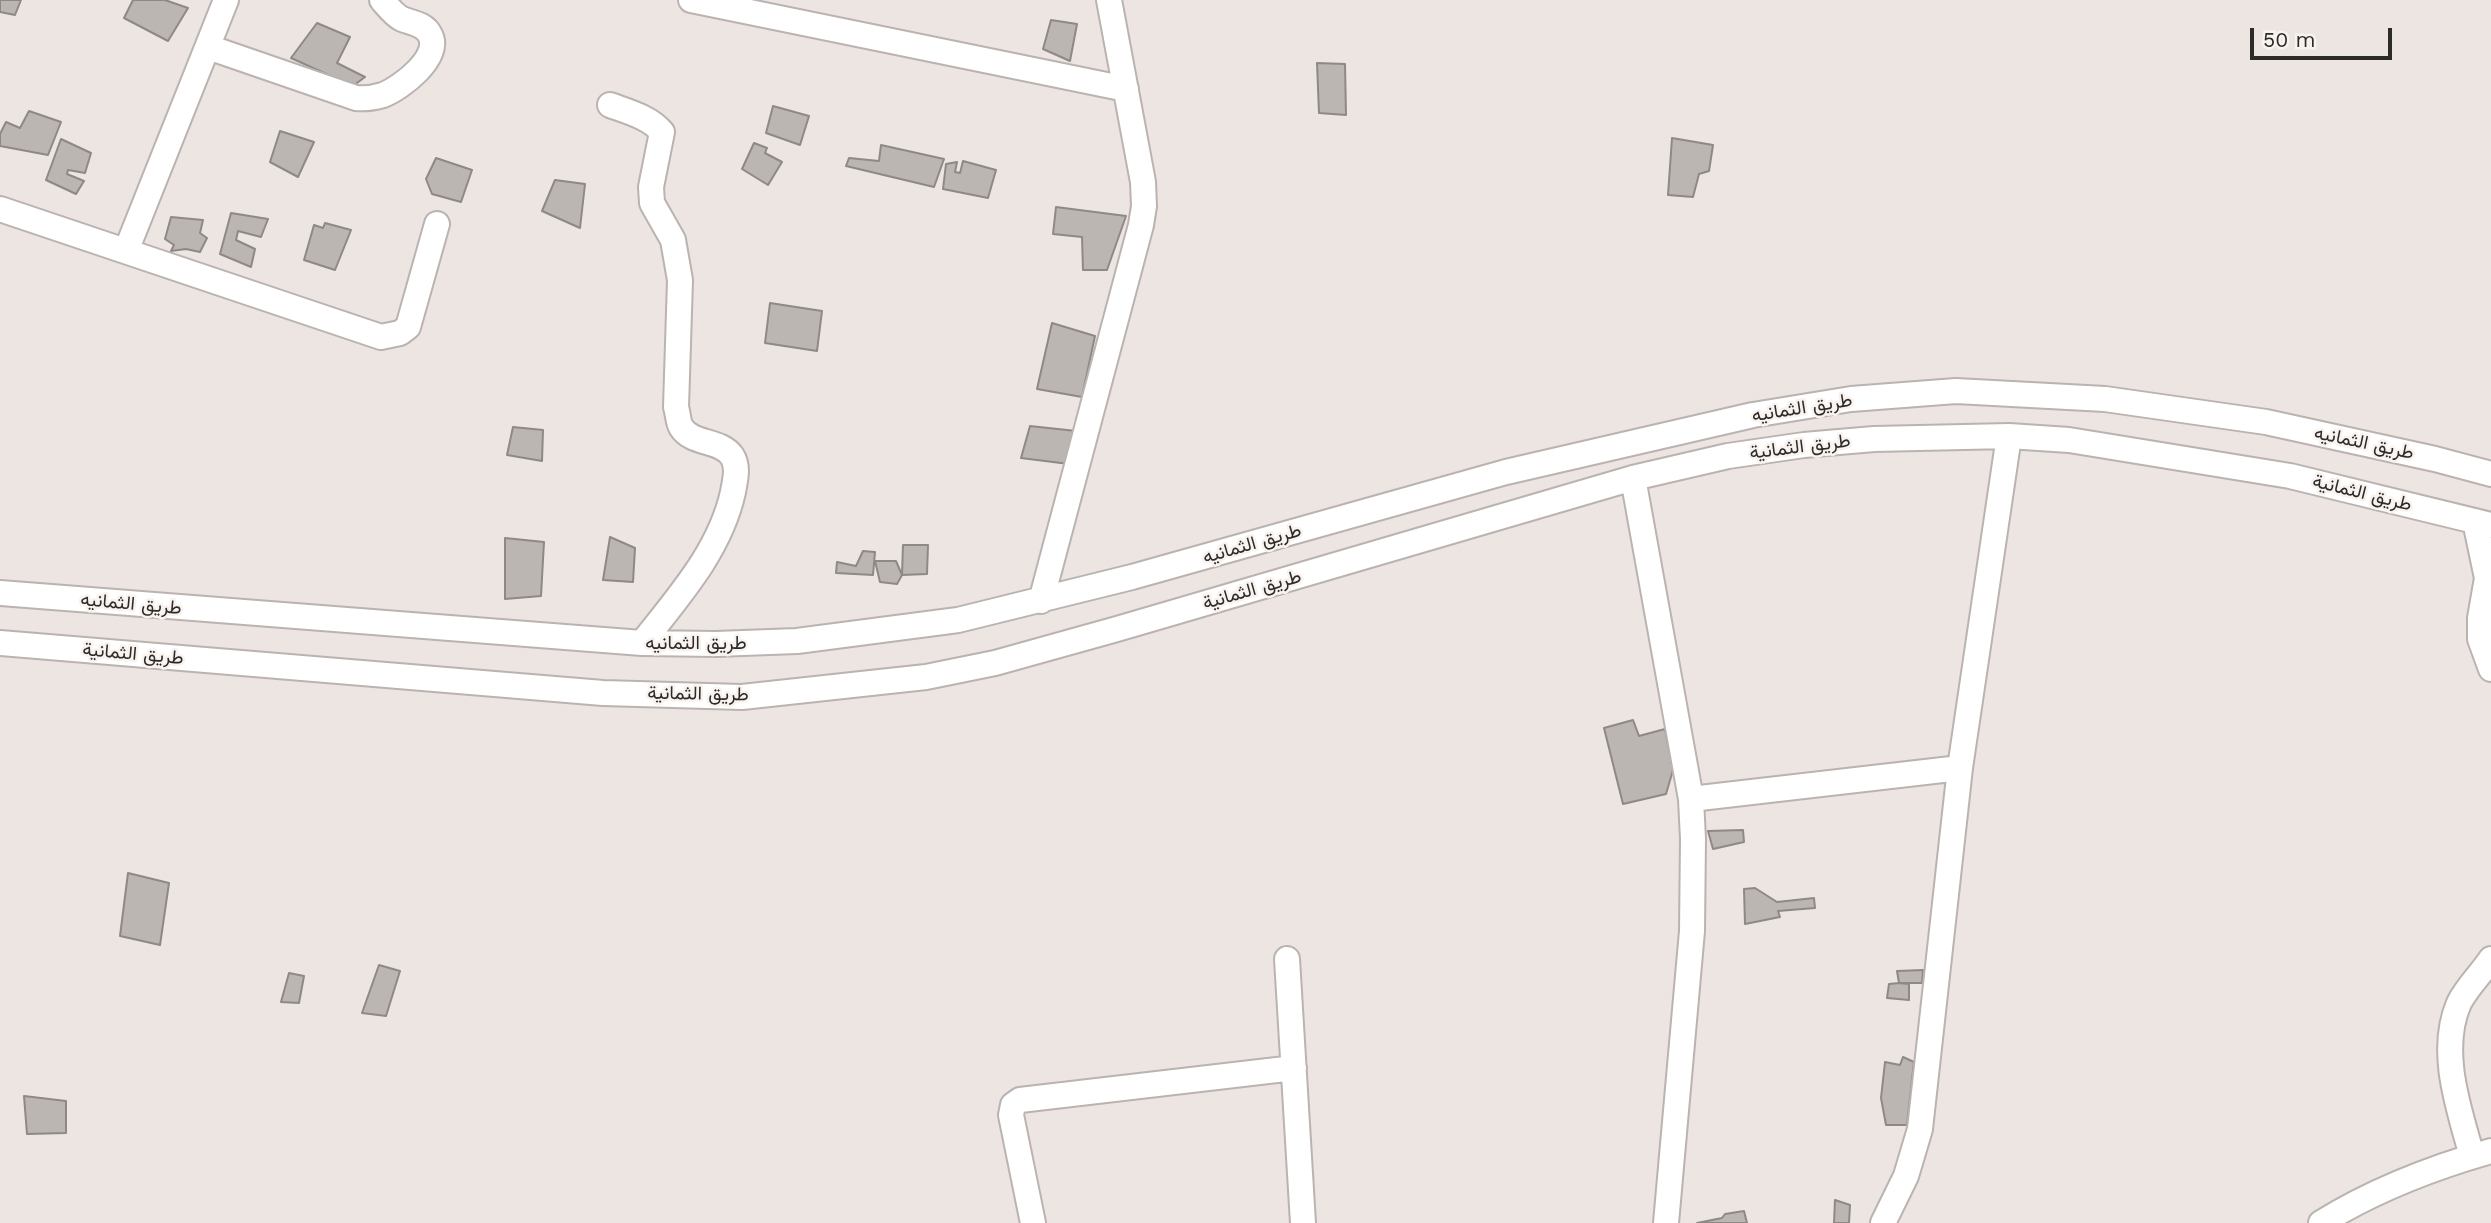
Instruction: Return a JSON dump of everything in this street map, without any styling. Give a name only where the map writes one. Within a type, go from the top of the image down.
[{"type":"street","points":[[126,251],[226,0]]},
{"type":"street","points":[[208,47],[356,98],[369,99],[396,89],[413,76],[433,45],[432,37],[426,29],[400,18],[382,0]]},
{"type":"street","points":[[691,0],[1126,89]]},
{"type":"street","points":[[1041,601],[1142,225],[1143,182],[1109,0]]},
{"type":"street","points":[[610,105],[637,114],[656,125],[662,132],[651,187],[652,203],[673,240],[680,280],[676,407],[680,426],[688,435],[720,446],[728,452],[734,458],[736,470],[730,505],[713,547],[642,643]]},
{"type":"street","points":[[0,209],[381,337],[400,333],[408,327],[437,224]]},
{"type":"street","name":"طريق الثمانيه","points":[[0,593],[642,643],[797,641],[958,620],[1041,601],[1506,472],[1753,415],[1851,399],[1956,391],[2105,400],[2266,422],[2491,474]]},
{"type":"street","points":[[1883,1223],[1906,1176],[1920,1129],[1960,768],[2009,436]]},
{"type":"street","name":"طريق الثمانية","points":[[0,643],[603,693],[742,697],[926,677],[995,663],[1117,629],[1633,478],[1728,456],[1804,445],[1874,439],[2009,436],[2069,440],[2290,476],[2483,523]]},
{"type":"street","points":[[1633,478],[1691,799],[1693,839],[1692,931],[1666,1223]]},
{"type":"street","points":[[2483,523],[2487,578],[2480,618],[2480,639],[2491,669]]},
{"type":"street","points":[[1691,799],[1960,768]]},
{"type":"street","points":[[1287,958],[1303,1223]]},
{"type":"street","points":[[2321,1223],[2345,1208],[2411,1177],[2482,1154],[2454,1088],[2451,1040],[2460,1002],[2491,959]]},
{"type":"street","points":[[1033,1223],[1010,1115],[1013,1105],[1020,1100],[1294,1068]]},
{"type":"building","points":[[0,0],[21,0],[15,15],[0,12]]},
{"type":"building","points":[[133,0],[165,0],[188,8],[168,41],[124,18]]},
{"type":"building","points":[[1051,20],[1077,24],[1070,61],[1043,49]]},
{"type":"building","points":[[317,23],[350,37],[337,63],[365,77],[353,86],[291,58]]},
{"type":"building","points":[[1317,63],[1345,64],[1346,115],[1319,113]]},
{"type":"building","points":[[773,106],[809,116],[800,145],[766,133]]},
{"type":"building","points":[[29,111],[61,122],[48,155],[0,146],[0,134],[6,122],[20,128]]},
{"type":"building","points":[[280,131],[314,142],[298,177],[270,162]]},
{"type":"building","points":[[1672,138],[1713,145],[1709,171],[1699,174],[1693,197],[1668,195]]},
{"type":"building","points":[[61,139],[91,153],[85,173],[68,170],[67,174],[84,181],[76,194],[46,180]]},
{"type":"building","points":[[754,143],[767,148],[765,153],[782,162],[768,185],[742,169]]},
{"type":"building","points":[[881,145],[944,159],[934,187],[846,166],[849,158],[879,161]]},
{"type":"building","points":[[436,158],[472,170],[461,202],[432,194],[426,179]]},
{"type":"building","points":[[963,161],[996,170],[988,198],[943,189],[946,164],[957,162],[955,172],[960,173]]},
{"type":"building","points":[[555,180],[585,184],[580,228],[542,211]]},
{"type":"building","points":[[1056,207],[1126,216],[1107,270],[1083,270],[1082,237],[1053,234]]},
{"type":"building","points":[[231,213],[268,219],[261,237],[238,231],[236,240],[255,249],[251,267],[220,254]]},
{"type":"building","points":[[171,217],[203,220],[200,233],[207,238],[200,252],[186,249],[171,251],[174,245],[165,239]]},
{"type":"building","points":[[325,223],[351,230],[335,270],[304,260],[314,225],[323,228]]},
{"type":"building","points":[[770,303],[822,311],[817,351],[765,343]]},
{"type":"building","points":[[1052,323],[1095,336],[1082,397],[1037,389]]},
{"type":"building","points":[[1030,426],[1076,431],[1069,464],[1021,458]]},
{"type":"building","points":[[513,427],[543,430],[542,461],[507,455]]},
{"type":"building","points":[[610,537],[635,548],[633,582],[603,580]]},
{"type":"building","points":[[505,538],[544,542],[541,596],[505,599]]},
{"type":"building","points":[[903,545],[928,545],[927,574],[902,575]]},
{"type":"building","points":[[863,551],[875,552],[873,575],[836,573],[837,562],[856,566]]},
{"type":"building","points":[[875,561],[896,561],[902,575],[897,584],[880,582]]},
{"type":"building","points":[[1633,720],[1639,736],[1665,729],[1673,770],[1666,794],[1623,804],[1604,728]]},
{"type":"building","points":[[1743,830],[1744,842],[1713,849],[1708,831]]},
{"type":"building","points":[[128,873],[169,883],[160,945],[120,936]]},
{"type":"building","points":[[1755,888],[1777,902],[1814,898],[1815,908],[1778,911],[1780,917],[1745,924],[1744,889]]},
{"type":"building","points":[[379,965],[400,971],[386,1016],[362,1013]]},
{"type":"building","points":[[1923,970],[1922,983],[1899,983],[1897,971]]},
{"type":"building","points":[[289,973],[304,976],[299,1003],[281,1002]]},
{"type":"building","points":[[1889,984],[1909,984],[1909,1000],[1887,998]]},
{"type":"building","points":[[1903,1057],[1914,1062],[1907,1125],[1886,1125],[1881,1098],[1885,1062],[1900,1065]]},
{"type":"building","points":[[24,1096],[66,1101],[66,1133],[27,1134]]},
{"type":"building","points":[[1835,1200],[1850,1205],[1849,1223],[1834,1223]]},
{"type":"building","points":[[1744,1211],[1747,1223],[1697,1223],[1722,1218],[1725,1214]]}]
